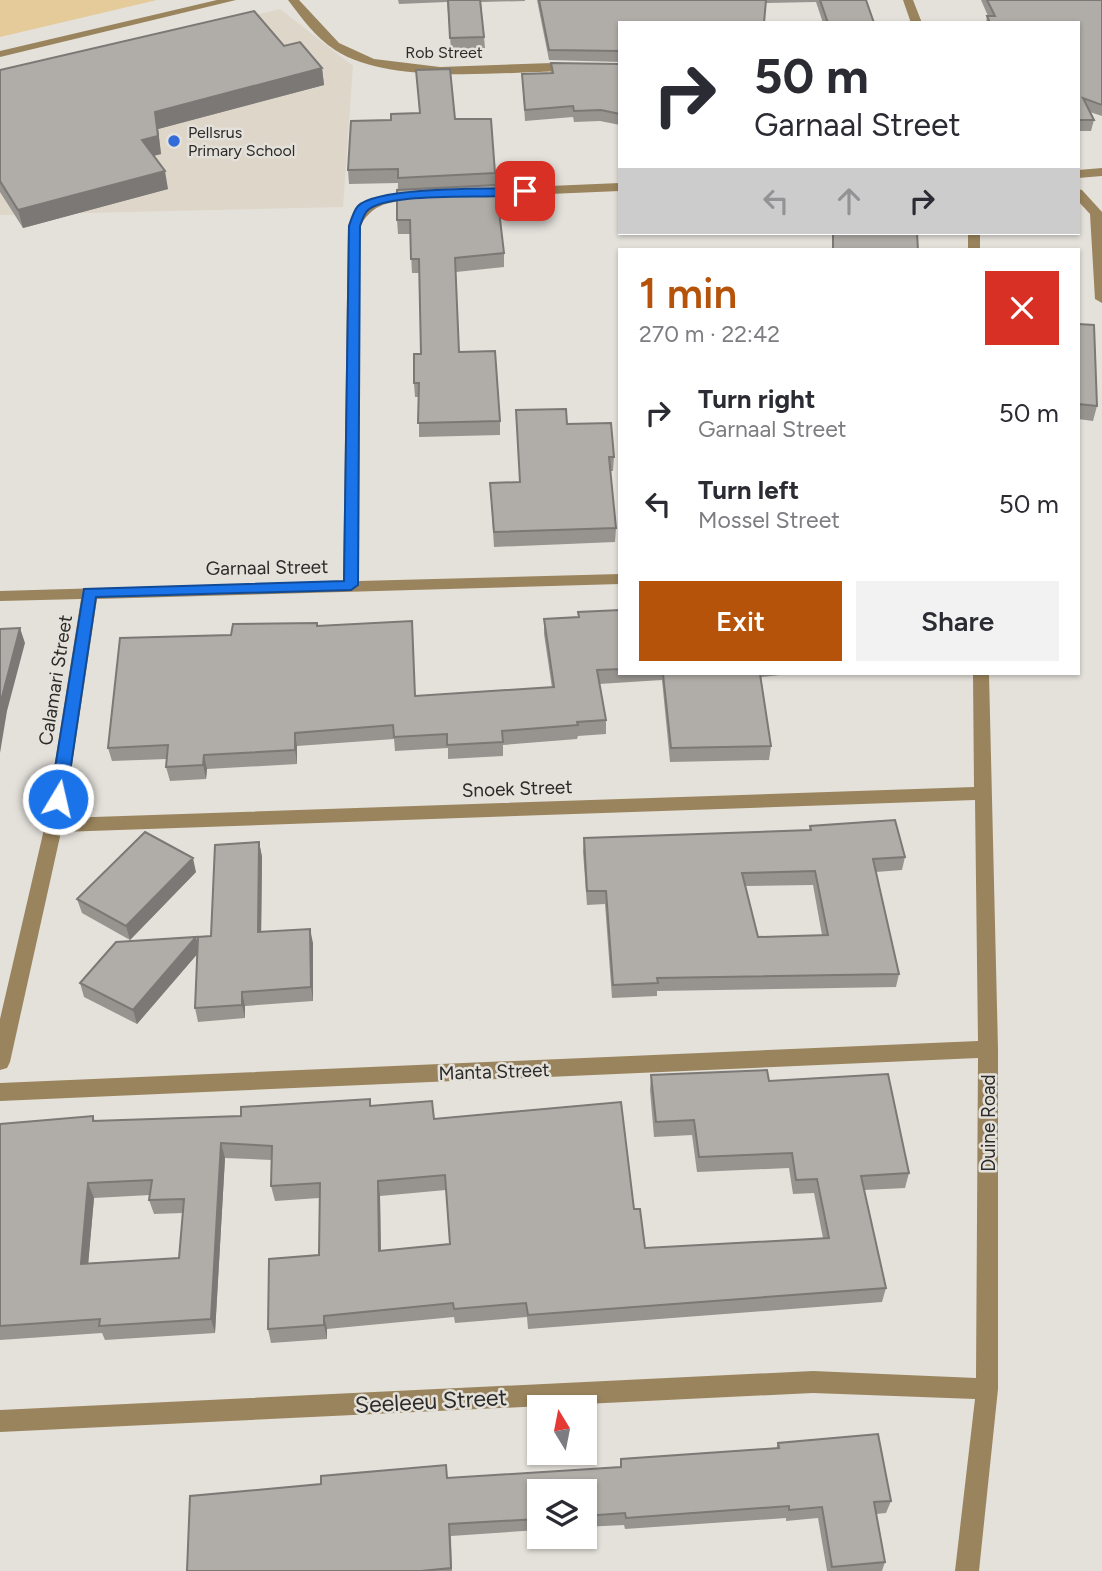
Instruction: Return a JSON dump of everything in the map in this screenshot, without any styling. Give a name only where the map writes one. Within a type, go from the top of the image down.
[{"type":"street","points":[[0,54],[232,0]]},
{"type":"street","name":"Rob Street","points":[[293,0],[340,49],[372,62],[401,69],[574,66],[618,69]]},
{"type":"street","points":[[908,0],[916,21]]},
{"type":"street","points":[[1080,174],[1102,172]]},
{"type":"street","points":[[456,194],[618,187]]},
{"type":"street","points":[[351,585],[354,226],[363,208],[379,200],[430,195]]},
{"type":"street","points":[[1080,195],[1099,214],[1102,299]]},
{"type":"street","name":"Garnaal Street","points":[[0,596],[618,579]]},
{"type":"street","name":"Calamari Street","points":[[0,1062],[54,825],[90,592]]},
{"type":"street","name":"Duine Road","points":[[967,1571],[987,1389],[988,1049],[981,675]]},
{"type":"street","name":"Snoek Street","points":[[54,825],[982,793]]},
{"type":"street","name":"Manta Street","points":[[0,1092],[988,1049]]},
{"type":"street","name":"Seeleeu Street","points":[[0,1421],[813,1382],[987,1389]]},
{"type":"shaded area","points":[[0,0],[157,0],[0,37]]},
{"type":"shaded area","name":"Pellsrus Primary School","points":[[280,9],[353,66],[343,207],[0,215],[0,75]]},
{"type":"building","points":[[448,0],[480,0],[484,37],[450,38]]},
{"type":"building","points":[[539,0],[766,0],[764,21],[618,21],[618,51],[549,50]]},
{"type":"building","points":[[820,0],[866,0],[873,21],[827,21]]},
{"type":"building","points":[[987,0],[1102,0],[1102,105],[1083,98],[1094,120],[1080,120],[1080,21],[989,21],[987,16],[995,16]]},
{"type":"building","points":[[254,11],[284,46],[300,42],[322,68],[155,112],[158,136],[142,140],[165,171],[18,210],[0,181],[0,70]]},
{"type":"building","points":[[551,63],[618,64],[618,114],[601,110],[574,111],[573,106],[525,110],[522,74],[553,73]]},
{"type":"building","points":[[450,69],[455,119],[491,119],[495,173],[398,178],[398,169],[348,170],[351,121],[391,120],[391,114],[420,113],[416,70]]},
{"type":"building","points":[[496,185],[504,253],[455,258],[459,352],[495,351],[500,421],[418,423],[419,383],[414,383],[414,354],[421,354],[419,259],[411,259],[410,220],[397,220],[397,190]]},
{"type":"building","points":[[833,235],[917,235],[918,248],[833,248]]},
{"type":"building","points":[[1080,324],[1094,325],[1097,406],[1080,404]]},
{"type":"building","points":[[566,409],[567,424],[611,423],[614,457],[609,457],[616,528],[494,532],[490,483],[520,482],[516,410]]},
{"type":"building","points":[[618,610],[618,669],[597,670],[606,720],[502,731],[503,742],[447,745],[447,734],[394,737],[393,725],[295,733],[295,750],[204,755],[203,765],[166,767],[168,745],[108,748],[120,638],[231,635],[233,624],[317,623],[317,626],[412,621],[415,696],[554,687],[544,619],[579,617],[578,612]]},
{"type":"building","points":[[20,628],[2,697],[0,709],[0,629]]},
{"type":"building","points":[[663,675],[760,675],[771,746],[671,748]]},
{"type":"building","points":[[895,820],[905,857],[873,859],[899,974],[657,978],[658,983],[613,985],[606,891],[587,891],[584,838],[811,830],[810,826]],"holes":[[[815,871],[828,935],[758,937],[742,873]]]},
{"type":"building","points":[[145,832],[193,858],[126,926],[77,899]]},
{"type":"building","points":[[259,842],[258,932],[310,929],[311,987],[242,992],[242,1005],[195,1008],[198,937],[211,936],[215,845]]},
{"type":"building","points":[[196,937],[133,1010],[80,983],[116,942]]},
{"type":"building","points":[[767,1070],[769,1081],[888,1074],[909,1173],[861,1176],[886,1288],[528,1315],[526,1303],[454,1309],[453,1303],[324,1316],[324,1325],[268,1329],[269,1259],[319,1255],[320,1183],[271,1186],[272,1146],[221,1143],[211,1319],[99,1326],[100,1319],[0,1326],[0,1124],[93,1116],[93,1121],[241,1116],[241,1107],[370,1099],[370,1106],[432,1101],[434,1119],[621,1102],[634,1209],[640,1209],[645,1248],[829,1238],[817,1179],[796,1180],[792,1153],[699,1157],[694,1120],[656,1122],[651,1075]],"holes":[[[445,1175],[450,1244],[379,1251],[378,1181]],[[152,1180],[149,1200],[184,1199],[179,1258],[81,1264],[88,1183]]]},
{"type":"building","points":[[878,1434],[891,1501],[874,1502],[885,1562],[832,1567],[822,1507],[789,1510],[789,1506],[626,1518],[625,1513],[597,1515],[597,1479],[527,1479],[527,1520],[449,1524],[451,1568],[421,1571],[187,1571],[190,1496],[321,1484],[321,1476],[446,1465],[447,1478],[621,1467],[621,1459],[779,1448],[778,1443]]},
{"type":"place","name":"Pellsrus Primary School","points":[[174,141]]},
{"type":"route","points":[[58,799],[90,592],[351,585],[354,226],[363,208],[379,200],[405,196],[525,191]]}]
